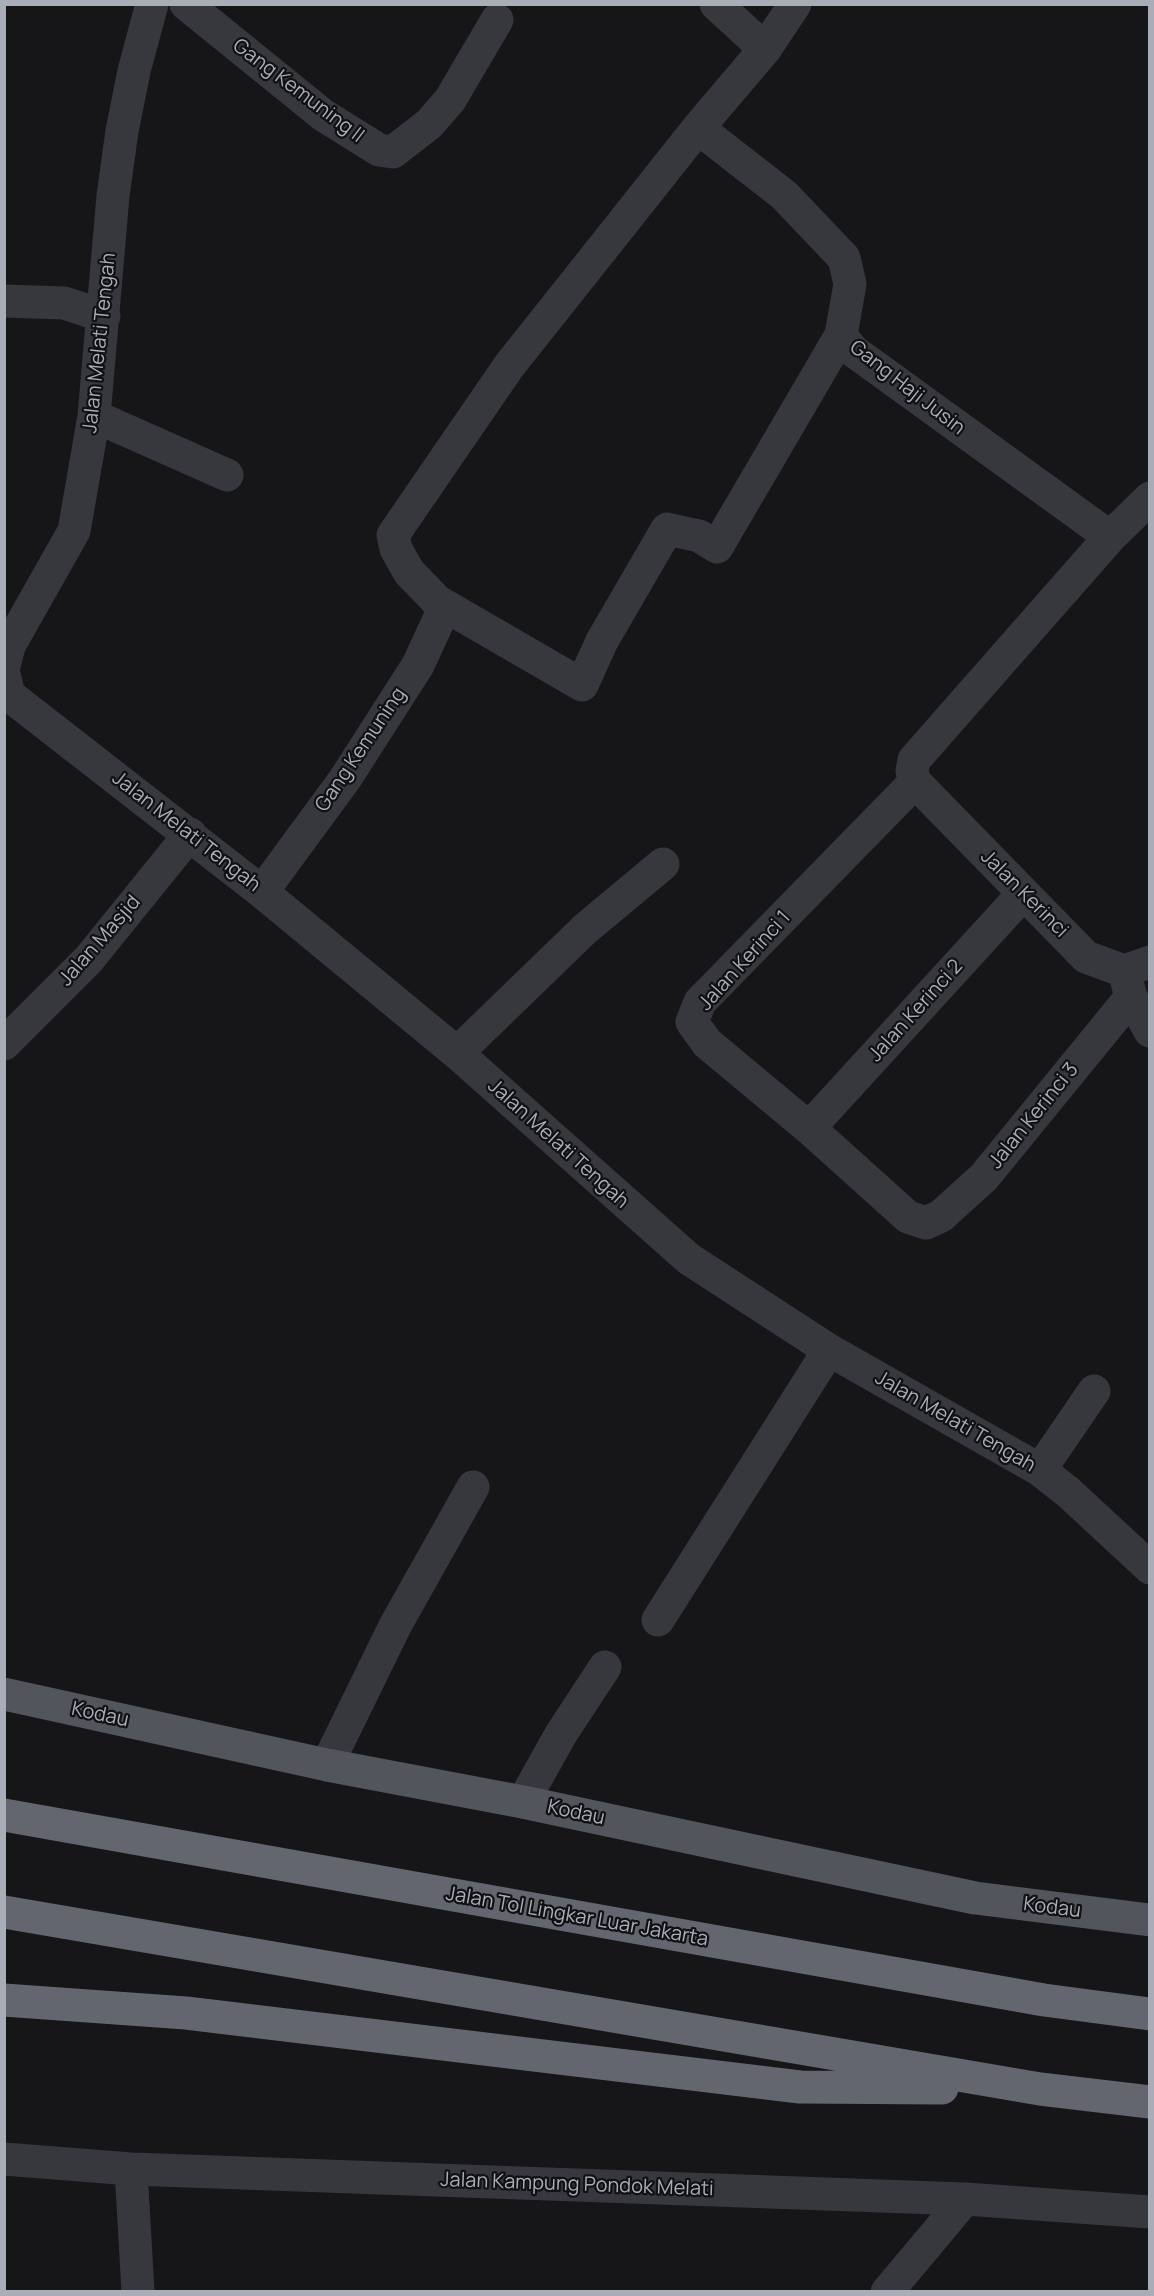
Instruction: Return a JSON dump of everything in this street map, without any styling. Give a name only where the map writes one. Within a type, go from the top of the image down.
[{"type":"highway","points":[[4,1800],[129,1836]]},
{"type":"highway","name":"Jalan Tol Lingkar Luar Jakarta","points":[[4,1815],[1044,2000],[1149,2014]]},
{"type":"highway","points":[[4,1912],[1040,2088],[1149,2102]]},
{"type":"highway","points":[[4,2000],[186,2013],[800,2087],[1040,2088]]},
{"type":"main road","name":"Kodau","points":[[4,1694],[327,1765],[523,1802],[975,1898],[1149,1920]]},
{"type":"street","name":"Jalan Melati Tengah","points":[[4,666],[9,646],[74,531],[94,416],[113,196],[122,131],[134,71],[152,4]]},
{"type":"street","name":"Gang Kemuning II","points":[[186,4],[322,114],[379,150],[393,152],[429,124],[450,100],[497,20]]},
{"type":"street","points":[[716,4],[765,49]]},
{"type":"street","points":[[795,4],[765,49],[698,128],[509,366],[393,535],[396,549],[409,572],[437,601],[582,685],[602,640],[667,529],[699,536],[717,548],[841,335]]},
{"type":"street","name":"Gang Haji Jusin","points":[[698,128],[783,195],[844,258],[850,284],[849,306],[841,335],[852,351],[1110,537]]},
{"type":"street","points":[[4,301],[64,303],[104,316]]},
{"type":"street","points":[[94,416],[227,475]]},
{"type":"street","points":[[915,782],[912,771],[914,760],[1110,537],[1149,498]]},
{"type":"street","name":"Gang Kemuning","points":[[262,892],[345,779],[418,665],[442,613],[437,601]]},
{"type":"street","name":"Jalan Melati Tengah","points":[[4,674],[9,695],[190,834],[457,1053],[689,1259],[829,1350],[1040,1470],[1068,1492],[1149,1568]]},
{"type":"street","name":"Jalan Kerinci","points":[[915,782],[1086,957],[1135,977]]},
{"type":"street","name":"Jalan Kerinci 1","points":[[915,782],[700,1002],[692,1022],[707,1043],[809,1128],[908,1217],[926,1222]]},
{"type":"street","name":"Jalan Masjid","points":[[4,1044],[88,959],[190,834]]},
{"type":"street","points":[[457,1053],[585,929],[663,864]]},
{"type":"street","name":"Jalan Kerinci 2","points":[[809,1128],[1023,894]]},
{"type":"street","points":[[1135,977],[1149,1031]]},
{"type":"street","name":"Jalan Kerinci 3","points":[[926,1222],[941,1216],[984,1178],[1135,977]]},
{"type":"street","points":[[658,1620],[829,1350]]},
{"type":"street","points":[[1040,1470],[1094,1392]]},
{"type":"street","points":[[327,1765],[395,1626],[473,1487]]},
{"type":"street","points":[[523,1802],[561,1734],[605,1667]]},
{"type":"street","name":"Jalan Kampung Pondok Melati","points":[[4,2159],[131,2169],[965,2199],[1149,2212]]},
{"type":"street","points":[[131,2169],[138,2292]]},
{"type":"street","points":[[887,2292],[965,2199]]}]
